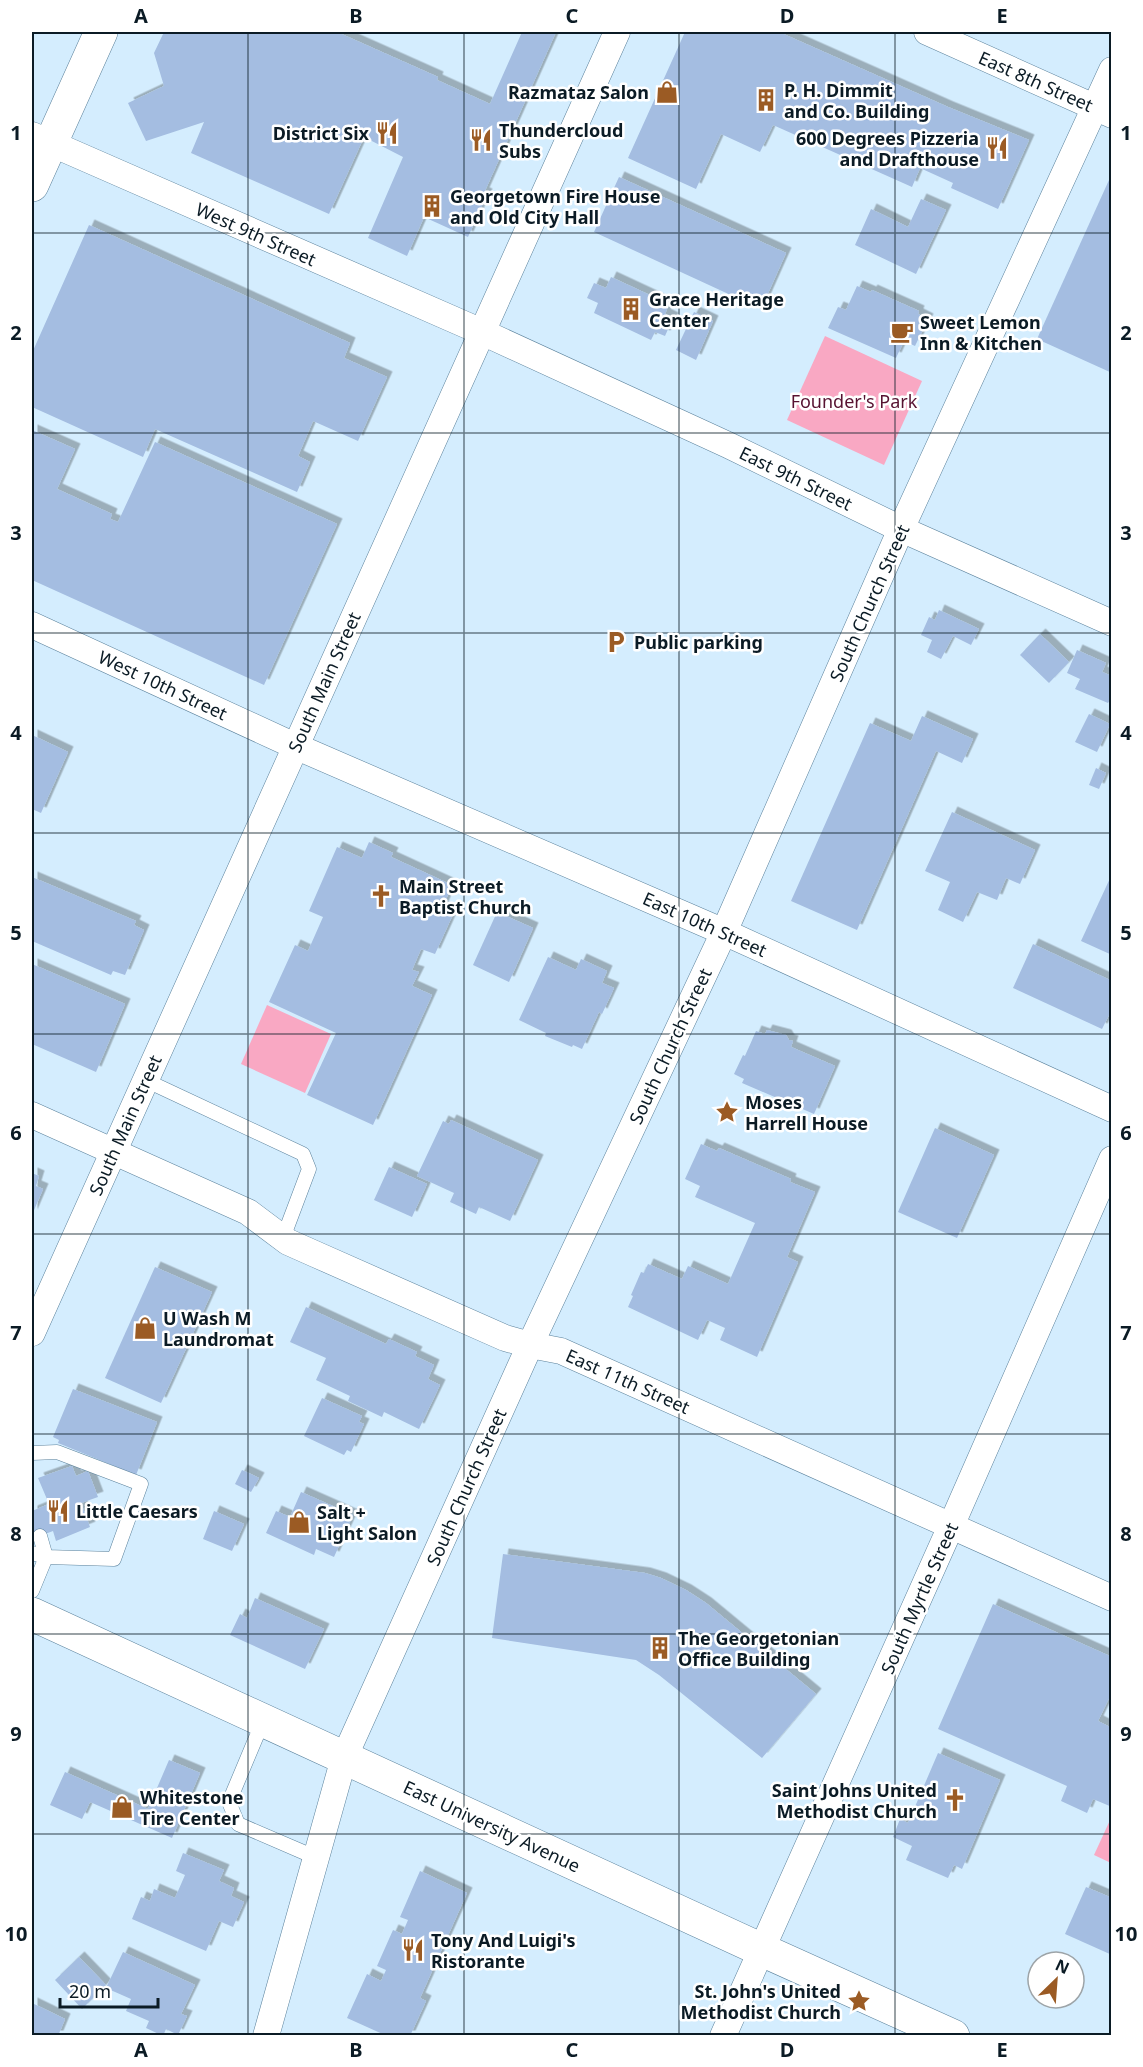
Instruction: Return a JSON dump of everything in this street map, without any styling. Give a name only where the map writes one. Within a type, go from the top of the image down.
[{"type":"main road","points":[[32,185],[41,139],[101,32]]},
{"type":"main road","name":"East University Avenue","points":[[32,1614],[953,2036]]},
{"type":"street","name":"South Main Street","points":[[32,1333],[617,32]]},
{"type":"street","name":"East 8th Street","points":[[927,32],[1103,111]]},
{"type":"street","name":"South Church Street","points":[[266,2036],[344,1758],[530,1345],[724,932],[902,529],[1103,111],[1112,70]]},
{"type":"street","name":"West 9th Street","points":[[41,139],[482,332]]},
{"type":"street","name":"East 9th Street","points":[[482,332],[728,445],[902,529],[1112,623]]},
{"type":"street","name":"West 10th Street","points":[[32,625],[296,746]]},
{"type":"street","name":"East 10th Street","points":[[296,746],[724,932],[1112,1109]]},
{"type":"street","name":"East 11th Street","points":[[32,1115],[248,1212],[283,1238],[315,1254],[505,1338],[561,1351],[1112,1598]]},
{"type":"street","name":"South Myrtle Street","points":[[723,2036],[1112,1159]]},
{"type":"lane","points":[[145,1080],[303,1154],[309,1169],[283,1238]]},
{"type":"lane","points":[[32,1453],[57,1452],[141,1484],[114,1559],[46,1557],[32,1553]]},
{"type":"lane","points":[[32,1591],[46,1557],[40,1536]]},
{"type":"lane","points":[[263,1720],[229,1802],[238,1824],[317,1858]]},
{"type":"green space","name":"Founder's Park","points":[[825,336],[922,381],[884,465],[787,420]]},
{"type":"green space","points":[[267,1005],[331,1034],[305,1093],[241,1064]]},
{"type":"green space","points":[[1111,1818],[1111,1863],[1094,1855]]},
{"type":"building","points":[[164,32],[337,32],[438,77],[437,80],[490,104],[522,32],[556,32],[484,193],[487,194],[468,237],[424,217],[407,256],[368,238],[403,157],[364,137],[329,214],[191,153],[204,122],[146,141],[128,103],[164,86],[154,53]]},
{"type":"building","points":[[685,32],[779,32],[948,107],[1029,140],[998,209],[951,188],[953,183],[920,168],[912,187],[773,125],[760,152],[721,134],[696,189],[628,158]]},
{"type":"building","points":[[619,177],[786,253],[761,309],[594,232]]},
{"type":"building","points":[[1109,180],[1112,181],[1112,373],[1037,339]]},
{"type":"building","points":[[921,199],[946,210],[916,274],[855,245],[871,209],[908,227]]},
{"type":"building","points":[[89,225],[350,343],[344,358],[387,377],[358,441],[313,421],[298,456],[310,462],[297,492],[155,429],[143,457],[32,407],[32,353]]},
{"type":"building","name":"Grace Heritage Center","points":[[611,277],[669,304],[665,314],[673,318],[665,336],[655,332],[651,340],[594,313],[598,303],[587,298],[594,283],[606,288]]},
{"type":"building","points":[[857,286],[871,292],[872,290],[919,311],[918,314],[928,319],[915,346],[904,341],[896,358],[828,328],[838,307],[846,310]]},
{"type":"building","points":[[694,312],[713,321],[696,360],[676,350]]},
{"type":"building","points":[[32,430],[75,449],[57,489],[112,514],[110,519],[118,522],[155,442],[337,524],[264,685],[32,580]]},
{"type":"building","points":[[939,610],[979,629],[971,645],[953,636],[941,659],[927,652],[932,640],[921,635],[929,617],[935,620]]},
{"type":"building","points":[[1040,634],[1069,662],[1049,683],[1020,655]]},
{"type":"building","points":[[1077,650],[1106,663],[1102,672],[1112,676],[1112,697],[1108,703],[1075,689],[1080,679],[1067,673]]},
{"type":"building","points":[[1089,714],[1110,724],[1097,752],[1075,742]]},
{"type":"building","points":[[922,716],[973,739],[962,763],[936,751],[857,930],[791,901],[870,723],[911,741]]},
{"type":"building","points":[[32,735],[68,752],[41,813],[32,809]]},
{"type":"building","points":[[1096,768],[1106,773],[1099,789],[1089,785]]},
{"type":"building","points":[[952,812],[1035,850],[1020,884],[1006,878],[997,900],[977,892],[963,922],[938,910],[950,882],[925,871]]},
{"type":"building","points":[[369,842],[393,853],[391,857],[452,885],[443,907],[454,912],[435,954],[421,949],[412,970],[419,972],[412,986],[432,995],[373,1125],[307,1095],[336,1033],[269,1002],[295,945],[308,951],[323,917],[309,911],[337,847],[362,858]]},
{"type":"building","points":[[1112,874],[1112,955],[1081,941]]},
{"type":"building","points":[[32,877],[136,921],[134,925],[144,930],[125,975],[113,971],[111,975],[32,941]]},
{"type":"building","points":[[497,912],[533,928],[509,982],[473,965]]},
{"type":"building","points":[[1033,944],[1112,981],[1112,1009],[1102,1029],[1013,988]]},
{"type":"building","points":[[548,957],[576,970],[581,959],[607,971],[602,983],[614,988],[602,1014],[599,1012],[582,1049],[545,1036],[546,1033],[519,1020]]},
{"type":"building","points":[[32,964],[125,1004],[96,1072],[32,1044]]},
{"type":"building","points":[[767,1030],[786,1035],[789,1040],[793,1041],[791,1047],[835,1066],[814,1114],[742,1083],[744,1079],[734,1074],[756,1031],[765,1034]]},
{"type":"building","points":[[451,1120],[538,1160],[510,1221],[479,1207],[476,1214],[450,1202],[454,1193],[417,1176],[443,1121],[449,1124]]},
{"type":"building","points":[[935,1128],[994,1155],[957,1238],[898,1212]]},
{"type":"building","points":[[701,1144],[717,1151],[719,1148],[791,1179],[790,1182],[815,1192],[787,1257],[798,1262],[757,1357],[720,1340],[725,1328],[707,1320],[698,1340],[628,1307],[641,1272],[644,1273],[648,1264],[682,1279],[688,1266],[728,1284],[755,1223],[695,1197],[700,1186],[685,1179]]},
{"type":"building","points":[[389,1167],[427,1184],[412,1217],[374,1200]]},
{"type":"building","points":[[32,1173],[39,1176],[36,1186],[43,1189],[32,1215]]},
{"type":"building","points":[[155,1267],[212,1292],[161,1403],[105,1378]]},
{"type":"building","points":[[306,1307],[386,1344],[389,1339],[417,1352],[415,1356],[434,1365],[428,1379],[440,1385],[419,1429],[384,1412],[382,1417],[348,1401],[350,1396],[316,1380],[326,1358],[290,1342]]},
{"type":"building","points":[[73,1389],[157,1422],[136,1475],[58,1443],[59,1440],[53,1437]]},
{"type":"building","points":[[322,1398],[362,1416],[359,1422],[364,1424],[351,1452],[347,1450],[344,1455],[304,1436]]},
{"type":"building","points":[[72,1466],[76,1476],[88,1471],[98,1497],[81,1503],[90,1527],[56,1541],[53,1531],[32,1539],[32,1511],[49,1504],[38,1478]]},
{"type":"building","points":[[242,1470],[259,1478],[251,1492],[235,1484]]},
{"type":"building","points":[[301,1492],[353,1515],[334,1557],[316,1549],[314,1555],[266,1533],[276,1511],[290,1517]]},
{"type":"building","points":[[214,1511],[244,1524],[232,1551],[203,1539]]},
{"type":"building","name":"The Georgetonian Office Building","points":[[503,1554],[645,1573],[661,1578],[706,1603],[816,1694],[762,1758],[659,1675],[636,1660],[492,1638]]},
{"type":"building","points":[[255,1598],[324,1629],[305,1669],[230,1635],[240,1614],[247,1618]]},
{"type":"building","points":[[993,1604],[1112,1657],[1112,1692],[1098,1721],[1112,1728],[1112,1807],[1093,1799],[1087,1813],[1061,1801],[1067,1786],[938,1729]]},
{"type":"building","name":"Saint Johns United Methodist Church","points":[[938,1753],[1000,1780],[962,1869],[954,1865],[948,1878],[906,1860],[912,1846],[893,1837],[900,1819],[908,1823]]},
{"type":"building","name":"Whitestone Tire Center","points":[[169,1760],[200,1773],[172,1838],[90,1802],[82,1819],[50,1805],[65,1772],[148,1809]]},
{"type":"building","points":[[183,1853],[224,1870],[219,1881],[234,1888],[231,1896],[244,1902],[233,1927],[219,1921],[206,1951],[132,1919],[141,1897],[150,1901],[154,1889],[175,1898],[185,1875],[176,1871]]},
{"type":"building","name":"Tony And Luigi's Ristorante","points":[[420,1871],[467,1893],[420,1998],[426,2001],[410,2036],[387,2036],[347,2018],[367,1974],[381,1981],[386,1970],[377,1966],[393,1930],[402,1934],[408,1920],[400,1917]]},
{"type":"building","points":[[1086,1887],[1112,1898],[1112,1955],[1065,1934]]},
{"type":"building","points":[[123,1952],[195,1985],[181,2014],[187,2016],[178,2035],[166,2029],[163,2036],[146,2028],[149,2021],[126,2011],[131,1999],[106,1988]]},
{"type":"building","points":[[79,1957],[106,1985],[82,2009],[55,1980]]},
{"type":"building","points":[[32,2003],[65,2019],[58,2036],[32,2036]]},
{"type":"place","name":"Razmataz Salon","points":[[667,92]]},
{"type":"place","name":"P. H. Dimmit and Co. Building","points":[[766,100]]},
{"type":"place","name":"District Six","points":[[387,133]]},
{"type":"place","name":"Thundercloud Subs","points":[[481,140]]},
{"type":"place","name":"600 Degrees Pizzeria and Drafthouse","points":[[997,148]]},
{"type":"place","name":"Georgetown Fire House and Old City Hall","points":[[432,206]]},
{"type":"place","name":"Grace Heritage Center","points":[[631,309]]},
{"type":"place","name":"Sweet Lemon Inn & Kitchen","points":[[902,332]]},
{"type":"place","name":"Public parking","points":[[616,642]]},
{"type":"place","name":"Main Street Baptist Church","points":[[381,896]]},
{"type":"place","name":"Moses Harrell House","points":[[727,1112]]},
{"type":"place","name":"U Wash M Laundromat","points":[[145,1328]]},
{"type":"place","name":"Little Caesars","points":[[58,1511]]},
{"type":"place","name":"Salt + Light Salon","points":[[299,1522]]},
{"type":"place","name":"The Georgetonian Office Building","points":[[660,1648]]},
{"type":"place","name":"Saint Johns United Methodist Church","points":[[955,1800]]},
{"type":"place","name":"Whitestone Tire Center","points":[[122,1807]]},
{"type":"place","name":"Tony And Luigi's Ristorante","points":[[413,1950]]},
{"type":"place","name":"St. John's United Methodist Church","points":[[859,2001]]}]
